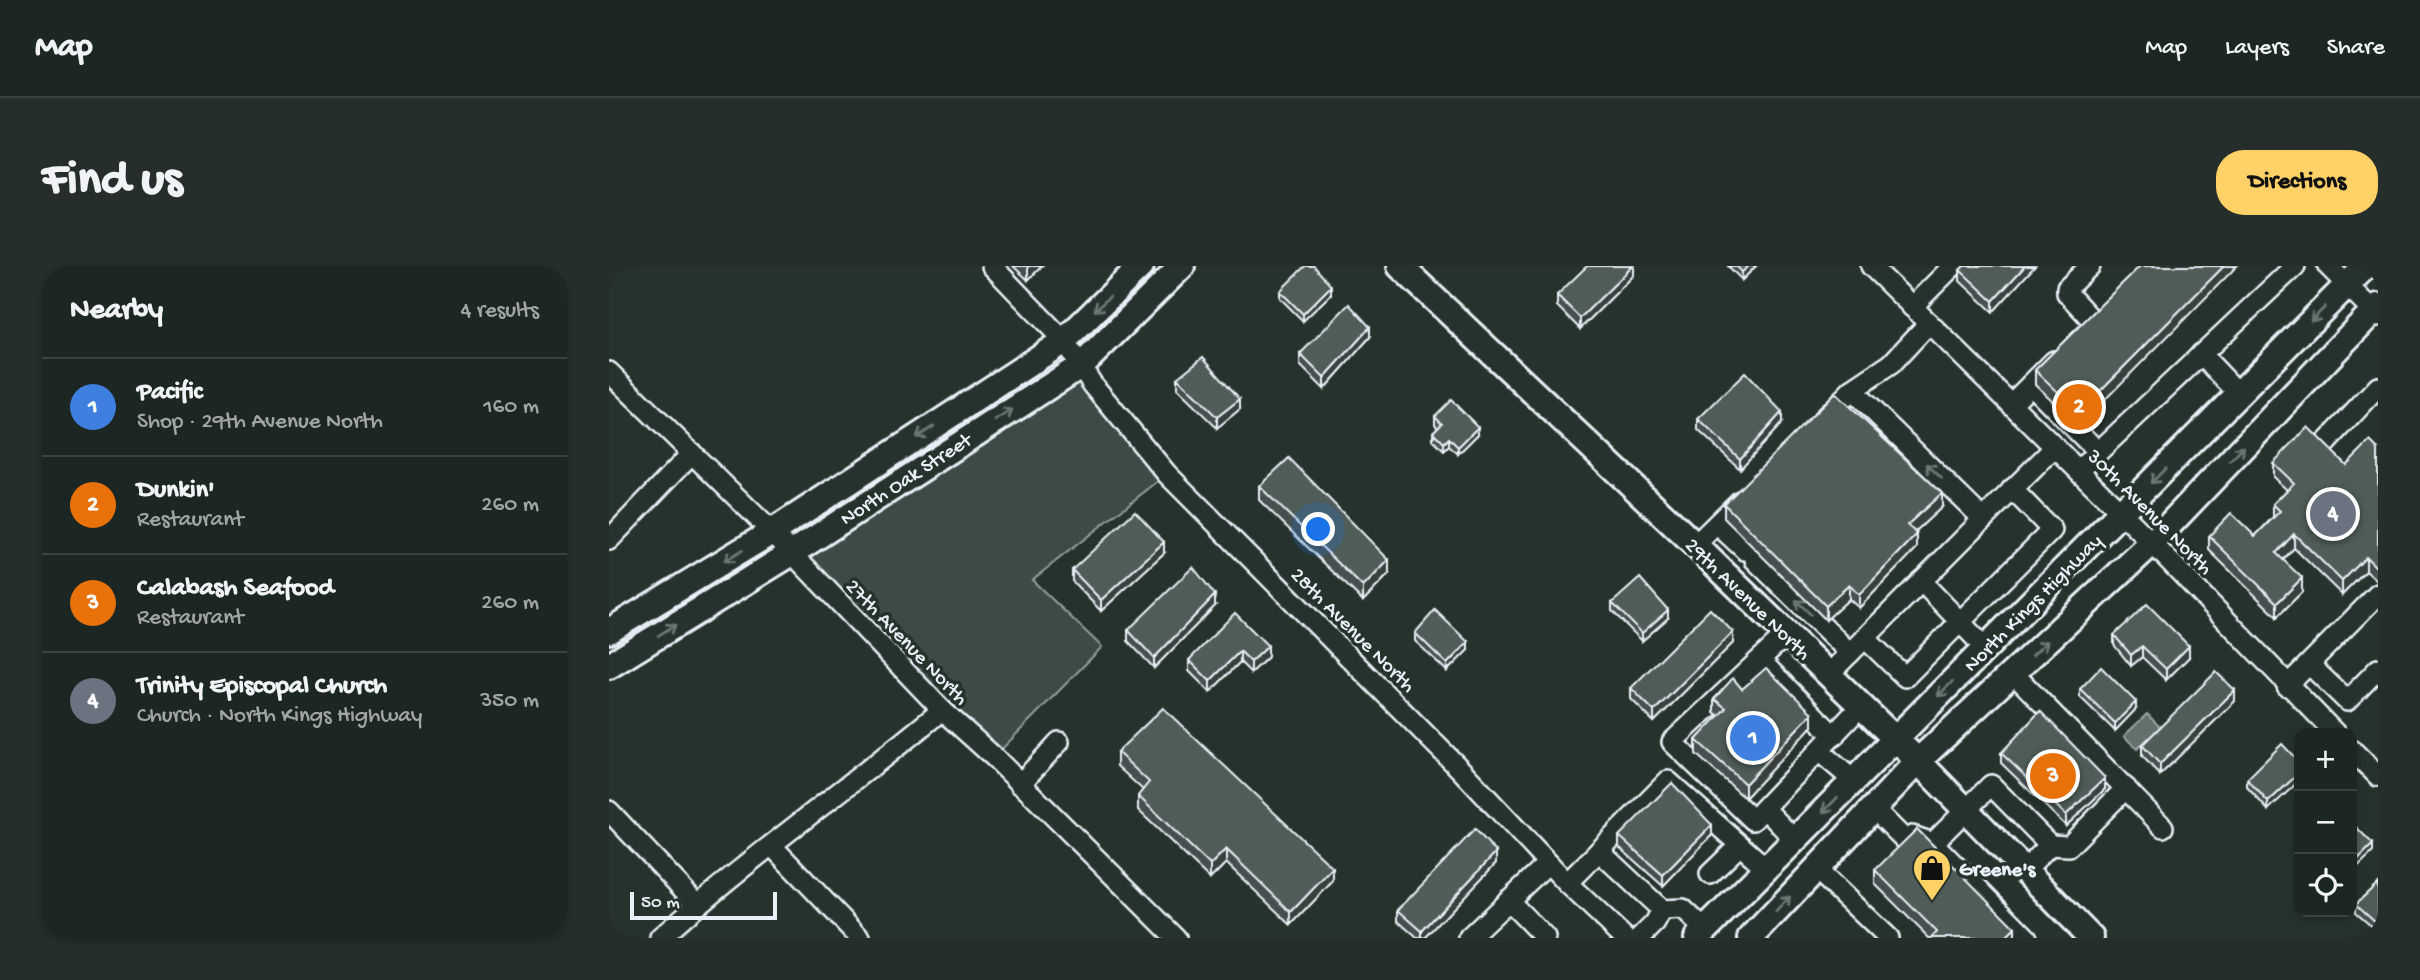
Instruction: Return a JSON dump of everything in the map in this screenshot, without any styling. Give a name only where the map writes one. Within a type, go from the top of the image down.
[{"type":"main road","name":"North Oak Street","points":[[609,631],[772,532],[1064,341],[1141,266]]},
{"type":"main road","name":"North Oak Street","points":[[609,666],[792,553],[1082,365],[1182,266]]},
{"type":"main road","name":"29th Avenue North","points":[[1400,266],[1696,545],[1918,761],[2025,870],[2081,935]]},
{"type":"main road","name":"North Kings Highway","points":[[1701,934],[2366,266]]},
{"type":"main road","name":"North Kings Highway","points":[[1751,938],[1918,761],[2152,543],[2377,311]]},
{"type":"street","name":"28th Avenue North","points":[[992,266],[1064,341],[1093,385],[1167,474],[1461,770],[1567,883],[1625,938]]},
{"type":"street","name":"30th Avenue North","points":[[1871,266],[2152,543],[2330,728]]},
{"type":"street","points":[[1912,307],[1953,266]]},
{"type":"street","points":[[2090,266],[2067,289],[2069,298],[2093,321]]},
{"type":"street","points":[[2079,470],[2295,266]]},
{"type":"street","points":[[2328,266],[2377,311]]},
{"type":"street","points":[[1813,428],[1851,390],[1891,364],[1929,323]]},
{"type":"street","points":[[2011,404],[2066,348]]},
{"type":"street","points":[[2201,354],[2239,394]]},
{"type":"street","name":"27th Avenue North","points":[[609,372],[772,532],[941,710],[1020,783],[1176,938]]},
{"type":"street","points":[[2031,384],[2098,452]]},
{"type":"street","points":[[1851,390],[1983,519]]},
{"type":"street","points":[[2324,445],[2375,396]]},
{"type":"street","points":[[1828,675],[2055,447]]},
{"type":"street","points":[[609,540],[692,453]]},
{"type":"street","points":[[1696,545],[1755,486]]},
{"type":"street","points":[[1865,638],[1905,677],[2052,530],[2013,489]]},
{"type":"street","points":[[1717,524],[1850,653]]},
{"type":"street","points":[[1921,581],[1986,649]]},
{"type":"street","points":[[2287,686],[2378,594]]},
{"type":"street","points":[[1787,634],[1672,742],[1753,820],[1861,706]]},
{"type":"street","points":[[1760,660],[1834,736]]},
{"type":"street","points":[[2309,664],[2347,702],[2378,669]]},
{"type":"street","points":[[2013,673],[2163,827]]},
{"type":"street","points":[[660,938],[697,904],[888,756],[941,710]]},
{"type":"street","points":[[1020,783],[1059,742]]},
{"type":"street","points":[[1820,752],[1854,781]]},
{"type":"street","points":[[2357,755],[2378,776]]},
{"type":"street","points":[[1567,883],[1668,781],[1766,869]]},
{"type":"street","points":[[1933,844],[1991,785],[2050,845],[2069,846],[2126,788]]},
{"type":"street","points":[[1873,808],[1906,841]]},
{"type":"street","points":[[1765,809],[1795,840]]},
{"type":"street","points":[[609,811],[697,904]]},
{"type":"street","points":[[1890,856],[1912,836],[1933,844],[2027,938]]},
{"type":"street","points":[[1710,874],[1741,845]]},
{"type":"street","points":[[2025,870],[2050,845]]},
{"type":"street","points":[[772,846],[860,938]]},
{"type":"street","points":[[1599,851],[1662,910],[1683,909],[1701,934]]},
{"type":"street","points":[[1469,938],[1548,863]]},
{"type":"street","points":[[1816,869],[1888,938]]},
{"type":"street","points":[[1508,900],[1545,938]]},
{"type":"street","points":[[1640,938],[1655,923],[1662,910]]},
{"type":"shaded area","points":[[1082,365],[1167,474],[1032,580],[1102,647],[994,757],[792,553]]},
{"type":"shaded area","points":[[2147,714],[2160,727],[2137,749],[2124,736]]},
{"type":"building","points":[[1305,266],[1314,266],[1331,286],[1303,314],[1280,291]]},
{"type":"building","points":[[1587,266],[1633,266],[1580,318],[1557,295]]},
{"type":"building","points":[[1736,266],[1749,266],[1742,272]]},
{"type":"building","points":[[1964,266],[2025,266],[1993,301],[1960,270]]},
{"type":"building","points":[[2140,266],[2224,266],[2079,412],[2035,370]]},
{"type":"building","points":[[1349,304],[1370,327],[1324,378],[1300,354]]},
{"type":"building","points":[[1203,357],[1240,399],[1217,417],[1177,378]]},
{"type":"building","points":[[1745,373],[1782,412],[1740,459],[1698,419]]},
{"type":"building","points":[[1835,393],[1942,493],[1907,525],[1917,534],[1859,595],[1849,585],[1826,606],[1724,504]]},
{"type":"building","points":[[1451,400],[1478,427],[1458,447],[1449,438],[1444,443],[1433,432],[1442,423],[1435,416]]},
{"type":"building","points":[[2308,427],[2346,465],[2370,441],[2378,449],[2378,569],[2366,557],[2342,581],[2294,534],[2276,553],[2302,578],[2277,603],[2209,536],[2231,513],[2255,536],[2280,511],[2273,504],[2294,483],[2273,463]]},
{"type":"building","points":[[1289,458],[1389,560],[1363,587],[1259,486]]},
{"type":"building","points":[[1135,511],[1164,542],[1101,600],[1072,570]]},
{"type":"building","points":[[1193,567],[1215,595],[1154,658],[1128,630]]},
{"type":"building","points":[[1640,578],[1668,610],[1642,633],[1612,603]]},
{"type":"building","points":[[2147,604],[2189,646],[2166,669],[2142,646],[2131,655],[2114,635]]},
{"type":"building","points":[[1710,609],[1733,632],[1654,711],[1631,688]]},
{"type":"building","points":[[1435,610],[1468,642],[1447,664],[1415,633]]},
{"type":"building","points":[[1235,613],[1268,646],[1251,662],[1240,651],[1210,681],[1189,660]]},
{"type":"building","points":[[2101,667],[2136,702],[2115,723],[2080,689]]},
{"type":"building","points":[[1766,668],[1812,713],[1745,784],[1696,740],[1726,708],[1714,699],[1733,678],[1742,689]]},
{"type":"building","points":[[2216,672],[2235,690],[2160,764],[2142,745]]},
{"type":"building","points":[[1163,708],[1333,868],[1291,912],[1226,849],[1210,865],[1138,796],[1149,782],[1117,752]]},
{"type":"building","points":[[2040,711],[2105,778],[2066,815],[2001,753]]},
{"type":"building","points":[[2282,744],[2294,757],[2294,778],[2268,802],[2247,779]]},
{"type":"building","points":[[1672,783],[1712,825],[1663,875],[1619,836]]},
{"type":"building","points":[[2357,828],[2373,844],[2357,860]]},
{"type":"building","points":[[1475,829],[1496,852],[1422,931],[1398,910]]},
{"type":"building","points":[[1917,829],[2015,928],[2005,938],[1932,938],[1937,932],[1875,870]]},
{"type":"building","points":[[2378,883],[2378,924],[2357,905]]},
{"type":"place","name":"Dunkin'","points":[[2079,407]]},
{"type":"place","name":"Trinity Episcopal Church","points":[[2333,514]]},
{"type":"place","name":"Pacific","points":[[1753,738]]},
{"type":"place","name":"Calabash Seafood","points":[[2053,776]]},
{"type":"place","name":"Greene's","points":[[1932,902]]}]
